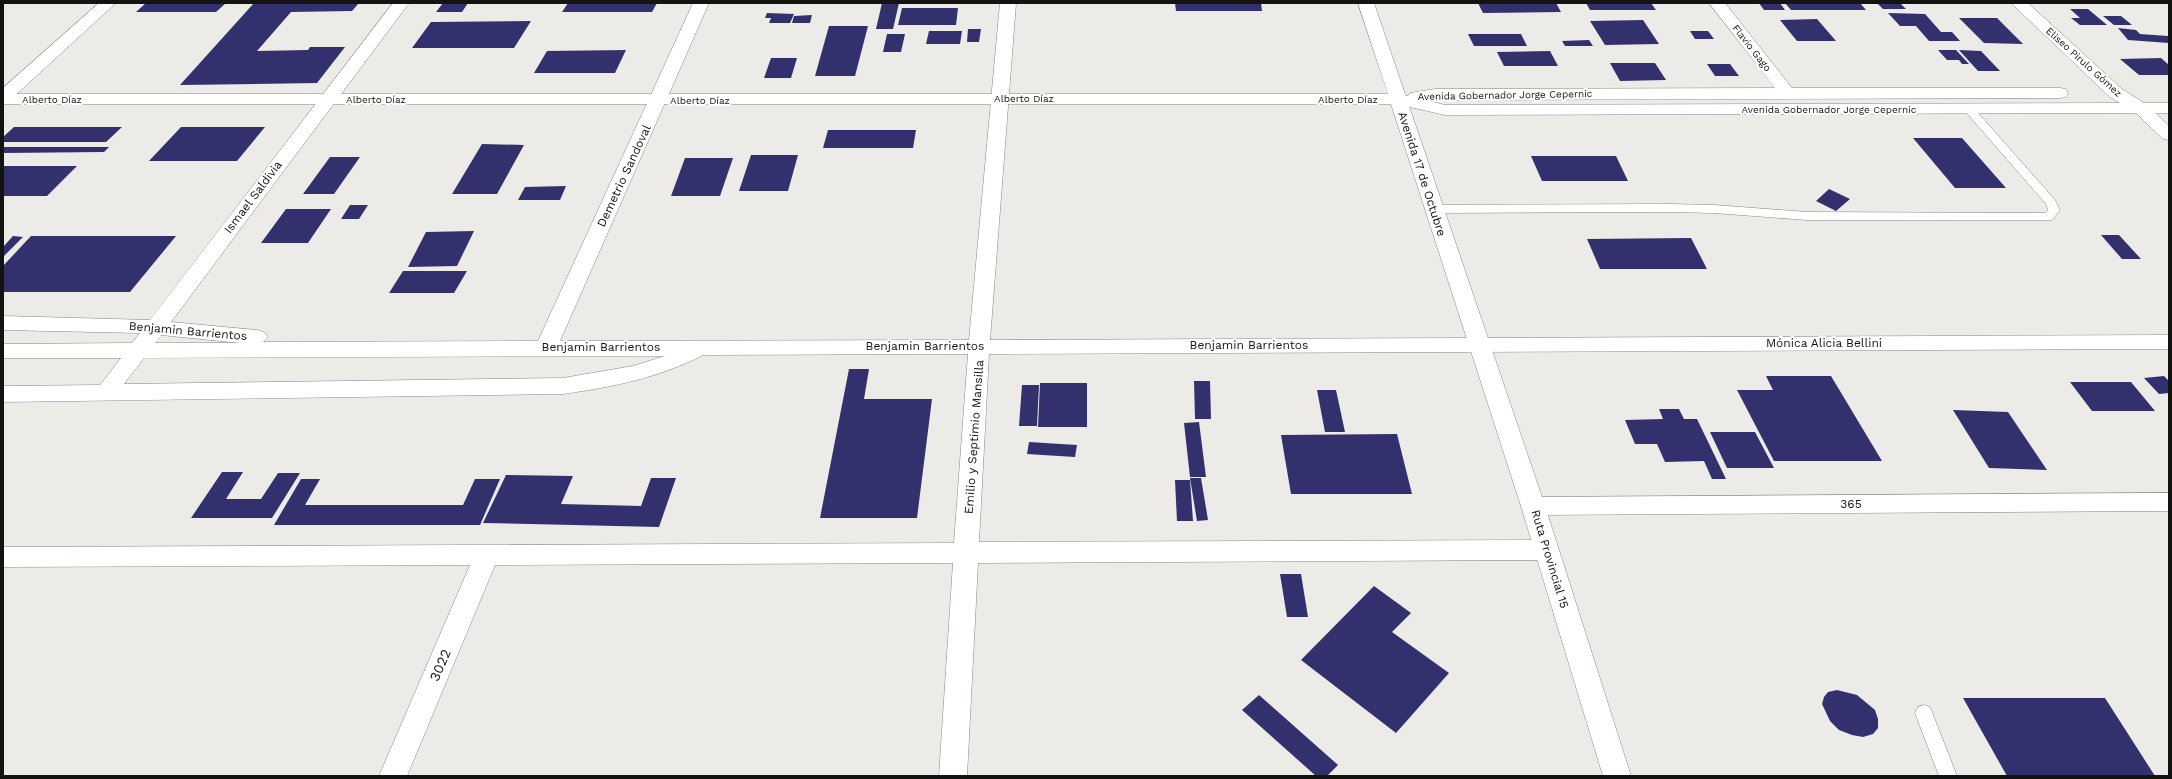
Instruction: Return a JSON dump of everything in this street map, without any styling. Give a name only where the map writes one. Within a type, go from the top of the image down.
[{"type":"street","points":[[3,98],[108,3]]},
{"type":"street","name":"Ismael Saldivia","points":[[106,392],[402,3]]},
{"type":"street","name":"Demetrio Sandoval","points":[[546,348],[701,3]]},
{"type":"street","name":"Emilio y Septimio Mansilla","points":[[953,776],[980,346],[998,98],[1008,3]]},
{"type":"street","name":"Avenida 17 de Octubre","points":[[1366,3],[1478,344]]},
{"type":"street","name":"Flavio Gago","points":[[1717,3],[1787,93]]},
{"type":"street","name":"Eliseo Pirulo Gómez","points":[[2019,3],[2116,93],[2140,108],[2169,135]]},
{"type":"street","name":"Avenida Gobernador Jorge Cepernic","points":[[1398,99],[1435,94],[2169,93]]},
{"type":"street","name":"Alberto Díaz","points":[[3,98],[658,100],[998,98],[1398,99]]},
{"type":"street","name":"Avenida Gobernador Jorge Cepernic","points":[[1398,99],[1445,110],[2169,108]]},
{"type":"street","name":"Benjamin Barrientos","points":[[3,323],[100,323],[372,348]]},
{"type":"street","name":"Mónica Alicia Bellini","points":[[1478,344],[2169,342]]},
{"type":"street","name":"Benjamin Barrientos","points":[[3,351],[372,348],[1478,344]]},
{"type":"street","name":"Ruta Provincial 15","points":[[1478,344],[1533,506],[1617,776]]},
{"type":"street","points":[[3,394],[563,386],[631,376],[676,362],[703,347]]},
{"type":"street","name":"365","points":[[1533,506],[2169,502]]},
{"type":"street","points":[[3,557],[1546,550]]},
{"type":"street","name":"3022","points":[[393,776],[486,555]]},
{"type":"lane","points":[[1434,209],[1668,208],[1714,209],[1807,216],[2048,217],[2054,210],[2051,203],[1968,108]]},
{"type":"lane","points":[[1924,713],[1948,776]]},
{"type":"building","points":[[146,3],[226,3],[216,12],[136,12]]},
{"type":"building","points":[[254,3],[359,3],[352,11],[291,12],[257,51],[308,50],[310,47],[345,47],[317,83],[180,85]]},
{"type":"building","points":[[443,3],[468,3],[462,12],[436,12]]},
{"type":"building","points":[[568,3],[657,3],[652,12],[562,12]]},
{"type":"building","points":[[882,3],[899,3],[893,29],[876,29]]},
{"type":"building","points":[[1175,3],[1261,3],[1262,11],[1176,11]]},
{"type":"building","points":[[1478,3],[1556,3],[1561,12],[1483,13]]},
{"type":"building","points":[[1586,3],[1651,3],[1656,10],[1590,10]]},
{"type":"building","points":[[1759,3],[1780,3],[1785,10],[1764,10]]},
{"type":"building","points":[[1785,3],[1860,3],[1866,10],[1791,10]]},
{"type":"building","points":[[1877,3],[1900,3],[1906,9],[1883,9]]},
{"type":"building","points":[[902,8],[958,8],[956,25],[898,25]]},
{"type":"building","points":[[2070,9],[2088,9],[2107,25],[2080,25],[2071,18],[2080,18]]},
{"type":"building","points":[[767,13],[794,14],[790,23],[769,23],[771,18],[765,18]]},
{"type":"building","points":[[1888,13],[1925,14],[1941,32],[1952,32],[1960,41],[1929,41],[1916,26],[1900,26]]},
{"type":"building","points":[[812,15],[810,23],[792,23],[794,16]]},
{"type":"building","points":[[2103,16],[2121,16],[2132,25],[2114,25]]},
{"type":"building","points":[[1959,18],[1997,18],[2023,44],[1984,43]]},
{"type":"building","points":[[1817,19],[1836,41],[1797,41],[1780,20]]},
{"type":"building","points":[[1643,20],[1659,44],[1605,45],[1590,21]]},
{"type":"building","points":[[531,21],[514,48],[412,48],[431,22]]},
{"type":"building","points":[[829,26],[868,26],[855,76],[815,76]]},
{"type":"building","points":[[2118,28],[2136,30],[2140,34],[2168,36],[2169,43],[2128,40]]},
{"type":"building","points":[[968,29],[981,29],[979,42],[967,42]]},
{"type":"building","points":[[929,31],[962,31],[960,44],[926,44]]},
{"type":"building","points":[[1690,31],[1708,31],[1714,39],[1695,39]]},
{"type":"building","points":[[887,34],[905,34],[901,52],[883,52]]},
{"type":"building","points":[[1468,34],[1521,34],[1527,46],[1474,46]]},
{"type":"building","points":[[1589,40],[1593,46],[1565,46],[1562,41]]},
{"type":"building","points":[[626,50],[615,73],[534,73],[547,51]]},
{"type":"building","points":[[1938,50],[1956,50],[1969,64],[1962,64],[1959,60],[1947,60]]},
{"type":"building","points":[[1959,50],[1981,51],[2000,71],[1978,71]]},
{"type":"building","points":[[1550,51],[1558,66],[1504,66],[1497,52]]},
{"type":"building","points":[[771,58],[797,58],[791,78],[764,78]]},
{"type":"building","points":[[2161,58],[2169,65],[2169,75],[2139,75],[2120,59]]},
{"type":"building","points":[[1610,63],[1655,63],[1666,80],[1620,81]]},
{"type":"building","points":[[1707,64],[1730,64],[1739,76],[1715,76]]},
{"type":"building","points":[[14,127],[122,127],[106,142],[3,142],[3,137]]},
{"type":"building","points":[[181,127],[265,127],[237,161],[149,161]]},
{"type":"building","points":[[828,130],[916,130],[913,148],[823,148]]},
{"type":"building","points":[[1913,138],[1962,138],[2006,188],[1955,188]]},
{"type":"building","points":[[482,144],[524,145],[497,194],[452,194]]},
{"type":"building","points":[[3,147],[109,147],[104,152],[3,153]]},
{"type":"building","points":[[751,155],[798,155],[788,191],[739,191]]},
{"type":"building","points":[[1531,156],[1616,156],[1628,181],[1542,181]]},
{"type":"building","points":[[330,157],[360,157],[334,194],[303,194]]},
{"type":"building","points":[[685,158],[733,158],[720,196],[671,196]]},
{"type":"building","points":[[3,166],[77,166],[47,196],[3,196]]},
{"type":"building","points":[[566,186],[560,200],[518,200],[525,187]]},
{"type":"building","points":[[1829,189],[1850,199],[1836,211],[1816,201]]},
{"type":"building","points":[[350,205],[368,205],[359,219],[341,219]]},
{"type":"building","points":[[286,209],[331,209],[308,243],[261,243]]},
{"type":"building","points":[[474,231],[457,266],[408,267],[426,232]]},
{"type":"building","points":[[2101,235],[2119,235],[2141,259],[2122,259]]},
{"type":"building","points":[[13,236],[23,237],[3,257],[3,247]]},
{"type":"building","points":[[31,236],[176,236],[130,292],[3,292],[3,266]]},
{"type":"building","points":[[1691,238],[1707,269],[1600,269],[1587,239]]},
{"type":"building","points":[[403,271],[467,271],[454,293],[389,293]]},
{"type":"building","points":[[849,369],[869,369],[864,399],[932,399],[917,518],[820,518]]},
{"type":"building","points":[[1766,376],[1831,376],[1882,461],[1774,461],[1737,390],[1773,390]]},
{"type":"building","points":[[2164,376],[2169,381],[2169,393],[2159,394],[2144,378]]},
{"type":"building","points":[[1194,381],[1210,381],[1211,419],[1195,419]]},
{"type":"building","points":[[2070,382],[2131,382],[2155,411],[2092,411]]},
{"type":"building","points":[[1040,383],[1087,383],[1087,427],[1038,427]]},
{"type":"building","points":[[1022,385],[1039,385],[1037,426],[1019,426]]},
{"type":"building","points":[[1317,390],[1336,390],[1345,432],[1325,432]]},
{"type":"building","points":[[1659,409],[1679,409],[1684,419],[1697,419],[1726,479],[1712,479],[1704,461],[1665,462],[1657,444],[1635,444],[1625,420],[1663,419]]},
{"type":"building","points":[[1953,410],[2008,412],[2047,470],[1989,468]]},
{"type":"building","points":[[1199,422],[1206,477],[1190,477],[1184,423]]},
{"type":"building","points":[[1710,432],[1755,432],[1774,468],[1727,468]]},
{"type":"building","points":[[1397,434],[1412,494],[1291,494],[1281,435]]},
{"type":"building","points":[[1029,442],[1077,445],[1075,457],[1027,454]]},
{"type":"building","points":[[222,472],[243,472],[226,499],[261,499],[278,473],[300,473],[272,518],[191,518]]},
{"type":"building","points":[[506,475],[573,476],[561,504],[641,506],[651,478],[676,478],[659,527],[483,523]]},
{"type":"building","points":[[1190,478],[1201,478],[1208,520],[1197,521]]},
{"type":"building","points":[[301,479],[320,479],[305,505],[463,505],[475,479],[500,479],[480,525],[274,525]]},
{"type":"building","points":[[1175,480],[1190,480],[1193,521],[1177,521]]},
{"type":"building","points":[[1280,574],[1301,574],[1308,617],[1287,617]]},
{"type":"building","points":[[1374,586],[1411,613],[1392,632],[1449,673],[1396,733],[1301,660]]},
{"type":"building","points":[[1837,690],[1857,695],[1875,710],[1878,719],[1878,728],[1873,734],[1863,737],[1852,735],[1839,730],[1830,721],[1822,704],[1824,697],[1828,692]]},
{"type":"building","points":[[1259,695],[1338,765],[1327,776],[1316,776],[1242,710]]},
{"type":"building","points":[[1963,698],[2105,698],[2155,776],[2007,776]]}]
